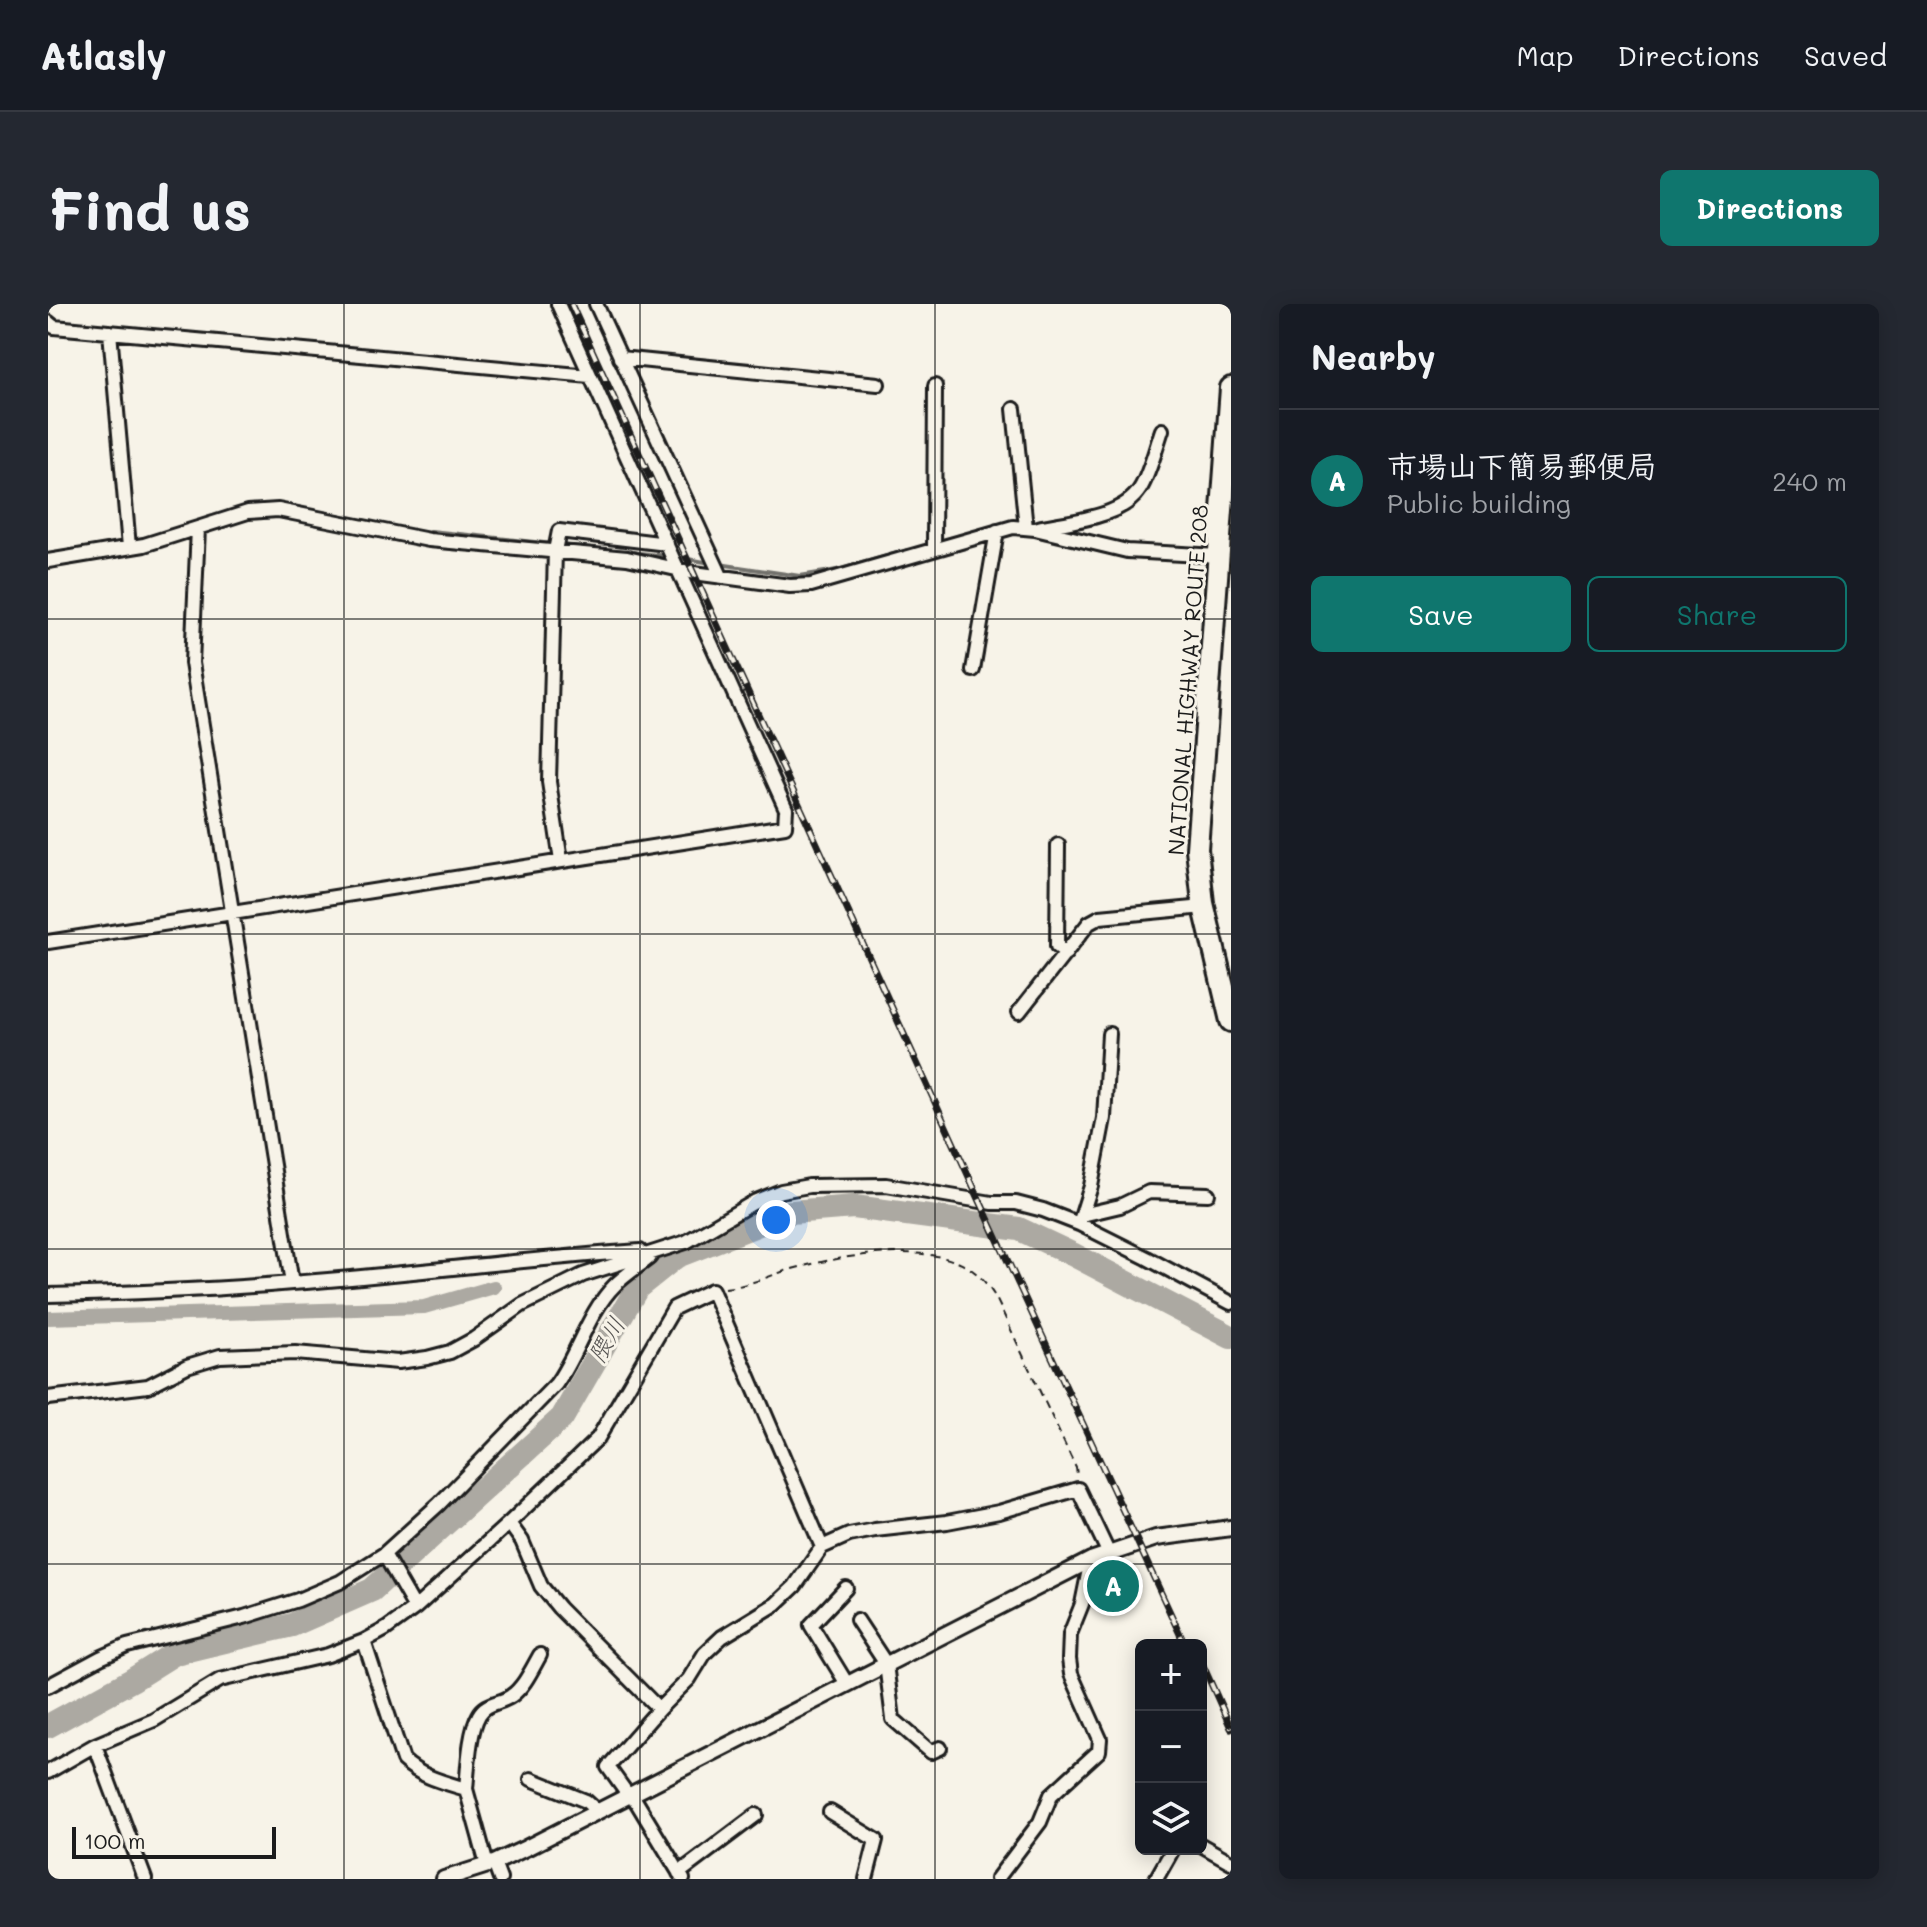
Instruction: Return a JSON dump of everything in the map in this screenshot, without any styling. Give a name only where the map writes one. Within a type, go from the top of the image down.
[{"type":"highway","name":"NATIONAL HIGHWAY ROUTE 208","points":[[1231,388],[1197,849],[1204,907],[1231,1021]]},
{"type":"street","points":[[48,942],[785,826],[786,809],[558,304]]},
{"type":"street","points":[[596,304],[721,576]]},
{"type":"street","points":[[48,322],[54,327],[590,376]]},
{"type":"street","points":[[110,332],[129,547]]},
{"type":"street","points":[[620,358],[878,384]]},
{"type":"street","points":[[934,549],[935,386]]},
{"type":"street","points":[[1014,409],[1031,528]]},
{"type":"street","points":[[1031,528],[1114,511],[1129,502],[1141,488],[1162,430]]},
{"type":"street","points":[[48,561],[144,545],[248,512],[278,510],[429,540],[627,558],[694,573],[790,586],[811,585],[1013,527],[1031,528],[1127,551],[1219,556]]},
{"type":"street","points":[[198,528],[192,663],[292,1283]]},
{"type":"street","points":[[561,861],[549,782],[555,551],[559,531],[667,544]]},
{"type":"street","points":[[973,670],[997,531]]},
{"type":"street","points":[[1058,845],[1057,946],[1066,953]]},
{"type":"street","points":[[1019,1012],[1089,923],[1100,917],[1204,907]]},
{"type":"street","points":[[1080,1220],[1091,1186],[1104,1118],[1109,1034]]},
{"type":"street","points":[[48,1398],[148,1386],[187,1366],[220,1356],[295,1353],[398,1362],[450,1352],[522,1305],[572,1280],[686,1242],[756,1201],[781,1191],[809,1186],[886,1185],[992,1203],[1016,1203],[1080,1220],[1231,1303]]},
{"type":"street","points":[[1080,1220],[1149,1192],[1208,1194]]},
{"type":"street","points":[[48,1295],[292,1283],[659,1250]]},
{"type":"street","points":[[48,1686],[127,1646],[298,1600],[386,1559],[556,1384],[603,1299],[615,1284],[659,1250]]},
{"type":"street","points":[[48,1772],[95,1745],[154,1720],[220,1680],[328,1655],[364,1641],[415,1608],[598,1438],[674,1308],[712,1290],[822,1547]]},
{"type":"street","points":[[756,1815],[681,1876],[630,1794],[608,1767],[689,1679],[705,1653],[722,1637],[776,1604],[795,1586],[822,1547],[849,1535],[999,1512],[1078,1489],[1109,1554]]},
{"type":"street","points":[[509,1523],[522,1541],[541,1586],[659,1709]]},
{"type":"street","points":[[444,1879],[490,1864],[1091,1560],[1156,1538],[1231,1528]]},
{"type":"street","points":[[386,1559],[415,1608]]},
{"type":"street","points":[[997,1879],[1040,1822],[1051,1795],[1099,1751],[1100,1739],[1071,1674],[1069,1659],[1070,1634],[1082,1604],[1091,1560]]},
{"type":"street","points":[[846,1588],[811,1625],[847,1684]]},
{"type":"street","points":[[857,1620],[886,1664],[893,1719],[931,1752],[940,1748]]},
{"type":"street","points":[[364,1641],[403,1760],[423,1775],[466,1789]]},
{"type":"street","points":[[500,1879],[490,1864],[466,1789],[470,1745],[478,1715],[487,1706],[510,1698],[520,1688],[540,1655]]},
{"type":"street","points":[[95,1745],[145,1879]]},
{"type":"street","points":[[531,1779],[586,1801],[597,1811]]},
{"type":"street","points":[[830,1812],[876,1840],[866,1879]]},
{"type":"street","points":[[1207,1848],[1231,1862]]},
{"type":"street","points":[[1156,1879],[1170,1855]]},
{"type":"path","points":[[712,1290],[746,1286],[784,1272],[863,1255],[933,1255],[970,1269],[984,1280],[1012,1328],[1076,1468],[1078,1489]]},
{"type":"waterway","points":[[431,531],[667,556]]},
{"type":"waterway","points":[[719,564],[800,576],[837,570],[908,550]]},
{"type":"waterway","points":[[676,557],[711,563]]},
{"type":"waterway","name":"隈川","points":[[48,1726],[175,1653],[292,1625],[372,1590],[562,1418],[637,1288],[677,1256],[790,1212],[854,1207],[1019,1229],[1231,1337]]},
{"type":"waterway","points":[[48,1318],[424,1307],[494,1287]]},
{"type":"railway","points":[[571,304],[1182,1639]]},
{"type":"railway","points":[[1207,1674],[1231,1728]]},
{"type":"place","name":"市場山下簡易郵便局","points":[[1113,1586]]}]
